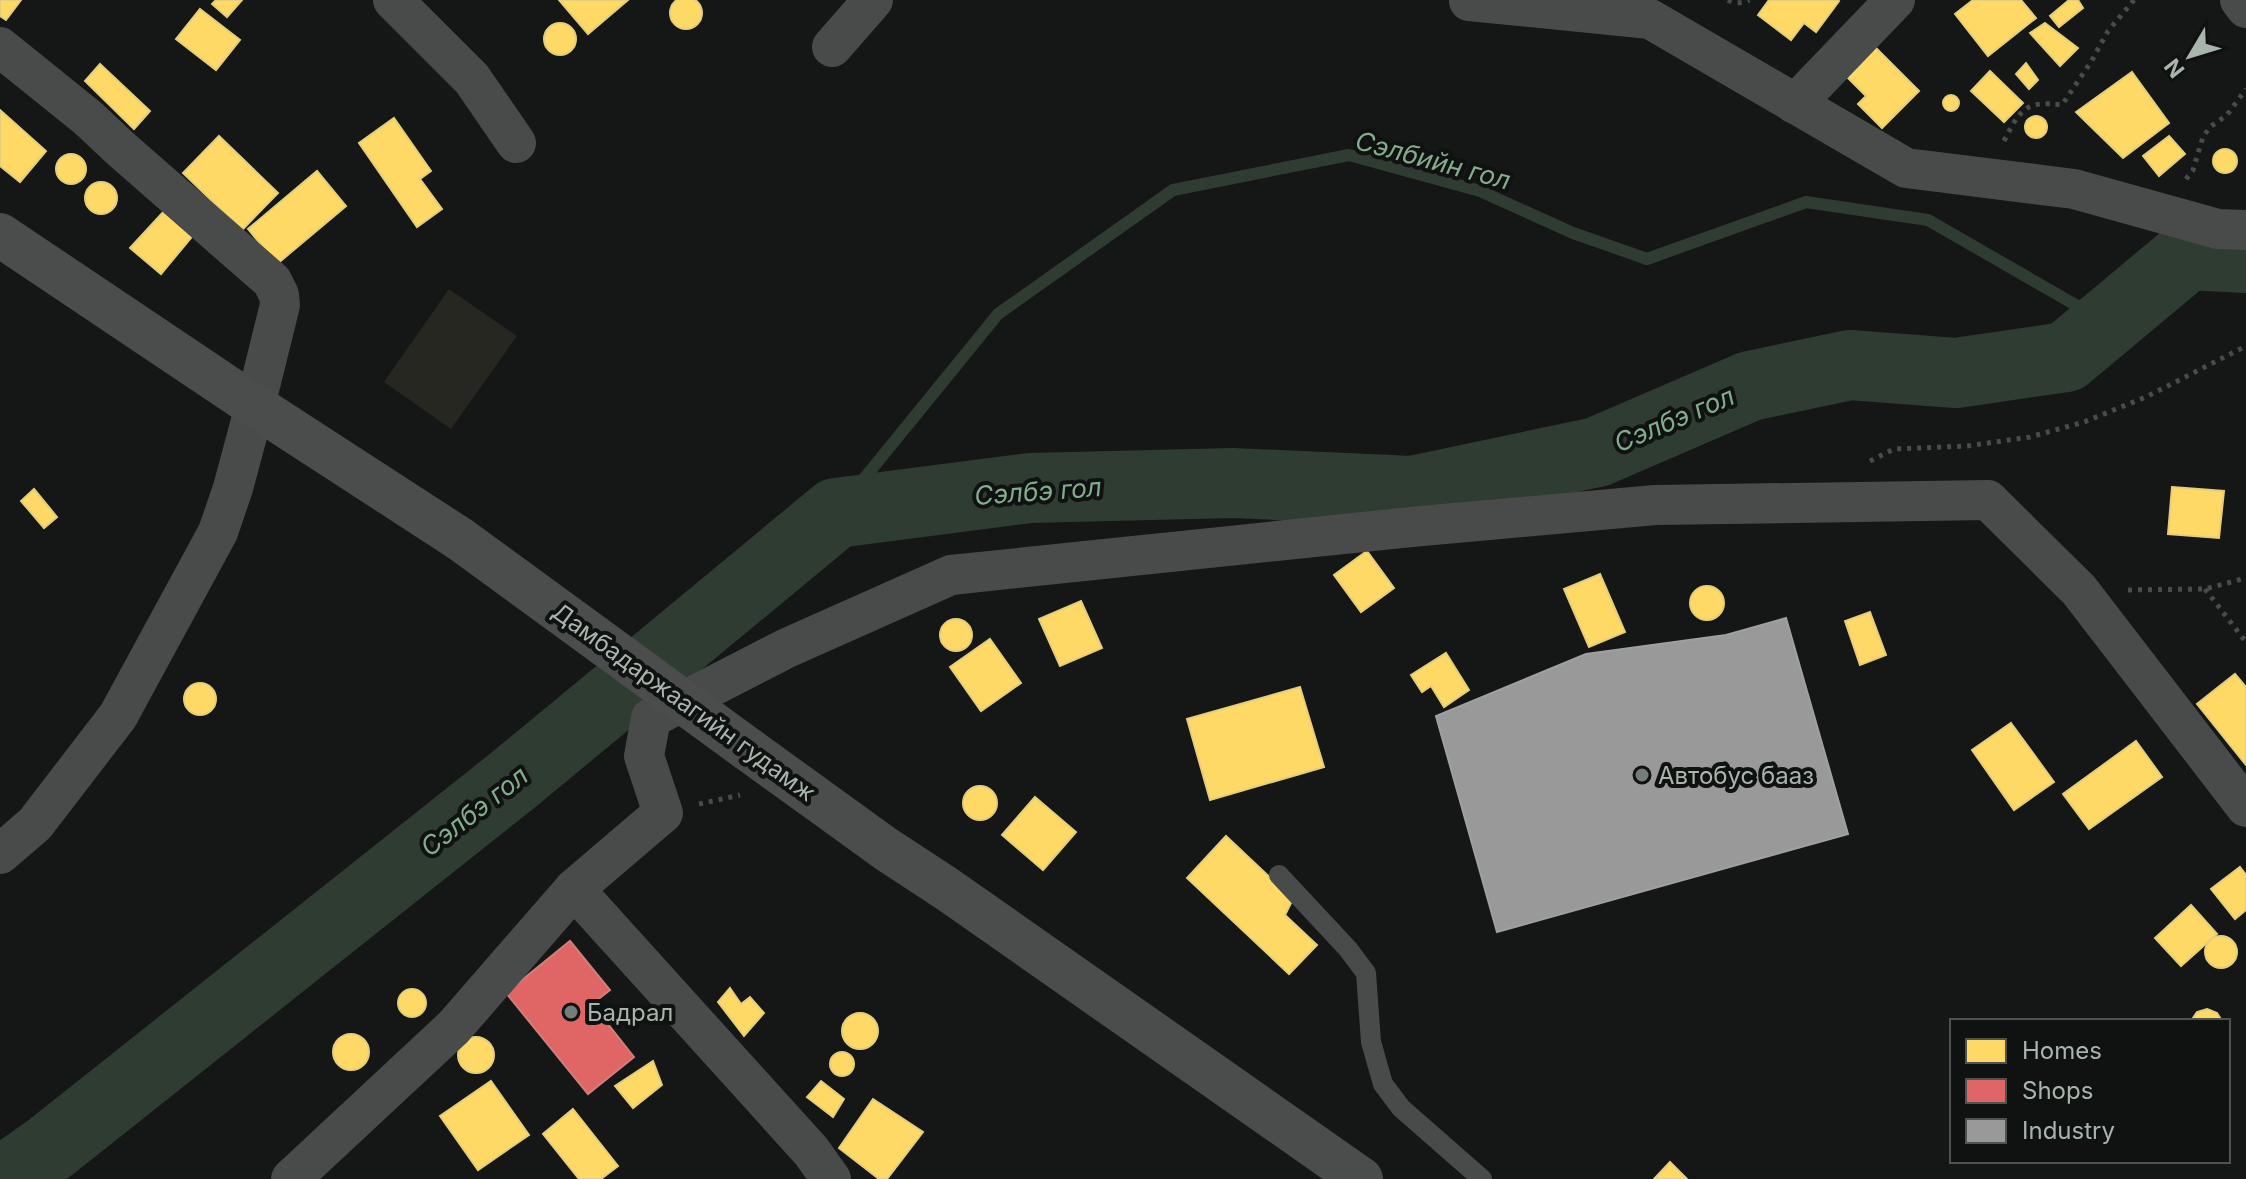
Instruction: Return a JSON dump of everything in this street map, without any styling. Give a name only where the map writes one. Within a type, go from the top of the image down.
[{"type":"main road","name":"Дамбадаржаагийн гудамж","points":[[0,235],[460,539],[886,849],[1361,1179]]},
{"type":"street","points":[[393,0],[472,79],[516,143]]},
{"type":"street","points":[[832,47],[873,0]]},
{"type":"street","points":[[1795,104],[1895,0]]},
{"type":"street","points":[[2240,0],[2246,8]]},
{"type":"street","points":[[1469,1],[1650,19],[1906,168],[2074,189],[2218,229],[2246,230]]},
{"type":"street","points":[[0,47],[88,118],[272,281],[280,305],[233,488],[218,532],[118,716],[35,824],[0,854]]},
{"type":"street","points":[[291,1179],[454,1027],[574,889],[663,813],[644,756],[651,718],[787,648],[951,575],[1655,505],[1988,500],[2079,590],[2246,807]]},
{"type":"street","points":[[574,889],[811,1151],[831,1179]]},
{"type":"lane","points":[[1279,875],[1348,949],[1366,973],[1371,1042],[1383,1084],[1401,1108],[1482,1179]]},
{"type":"path","points":[[1728,0],[1749,0]]},
{"type":"path","points":[[1987,178],[2015,120],[2027,107],[2044,103],[2062,105],[2108,31],[2134,0]]},
{"type":"path","points":[[2203,137],[2210,127],[2227,115],[2246,89]]},
{"type":"path","points":[[1821,502],[1846,473],[1894,449],[1998,442],[2084,422],[2146,397],[2246,346]]},
{"type":"path","points":[[2079,590],[2205,589],[2246,578]]},
{"type":"path","points":[[2205,589],[2246,642]]},
{"type":"shaded area","points":[[449,289],[517,336],[451,429],[384,382]]},
{"type":"building: Homes","points":[[680,-1],[692,-1],[702,13],[697,24],[686,29],[675,24],[670,13]]},
{"type":"building: Homes","points":[[0,0],[21,0],[6,20],[0,16]]},
{"type":"building: Homes","points":[[216,0],[242,0],[227,17],[212,4]]},
{"type":"building: Homes","points":[[559,0],[628,0],[588,34]]},
{"type":"building: Homes","points":[[1769,0],[1839,1],[1816,32],[1804,23],[1791,40],[1758,15]]},
{"type":"building: Homes","points":[[1973,0],[2021,0],[2036,18],[1988,56],[1955,14]]},
{"type":"building: Homes","points":[[2069,0],[2078,0],[2083,8],[2059,27],[2050,16]]},
{"type":"building: Homes","points":[[200,9],[240,40],[216,70],[176,39]]},
{"type":"building: Homes","points":[[560,23],[571,28],[576,39],[571,50],[560,55],[549,50],[544,39],[549,28]]},
{"type":"building: Homes","points":[[2045,23],[2078,48],[2060,66],[2030,33]]},
{"type":"building: Homes","points":[[1873,45],[1919,91],[1882,128],[1858,104],[1866,96],[1844,74]]},
{"type":"building: Homes","points":[[2026,63],[2038,80],[2029,89],[2016,74]]},
{"type":"building: Homes","points":[[100,64],[150,111],[134,129],[85,81]]},
{"type":"building: Homes","points":[[1990,71],[2023,103],[2004,122],[1971,91]]},
{"type":"building: Homes","points":[[2132,72],[2169,123],[2123,158],[2076,112]]},
{"type":"building: Homes","points":[[1948,95],[1954,95],[1959,103],[1957,109],[1948,111],[1943,106],[1943,100]]},
{"type":"building: Homes","points":[[0,110],[46,151],[20,182],[0,166]]},
{"type":"building: Homes","points":[[2036,116],[2044,119],[2047,127],[2044,135],[2036,138],[2028,135],[2025,127],[2028,119]]},
{"type":"building: Homes","points":[[394,118],[431,171],[420,179],[442,209],[417,227],[359,143]]},
{"type":"building: Homes","points":[[219,136],[278,193],[242,230],[183,173]]},
{"type":"building: Homes","points":[[2169,136],[2185,154],[2159,176],[2143,156]]},
{"type":"building: Homes","points":[[2225,149],[2236,156],[2237,161],[2230,172],[2225,173],[2214,166],[2213,161],[2220,150]]},
{"type":"building: Homes","points":[[71,154],[82,158],[86,169],[82,180],[71,184],[60,180],[56,169],[60,158]]},
{"type":"building: Homes","points":[[317,171],[346,206],[277,264],[248,229]]},
{"type":"building: Homes","points":[[101,182],[112,187],[117,198],[112,209],[101,214],[90,209],[85,198],[90,187]]},
{"type":"building: Homes","points":[[167,208],[195,233],[161,274],[130,248]]},
{"type":"building: Homes","points":[[2172,487],[2224,491],[2219,538],[2168,534]]},
{"type":"building: Homes","points":[[34,489],[57,517],[44,528],[21,501]]},
{"type":"building: Homes","points":[[1367,551],[1394,588],[1361,612],[1334,575]]},
{"type":"building: Homes","points":[[1600,574],[1625,632],[1589,647],[1564,589]]},
{"type":"building: Homes","points":[[1707,586],[1719,591],[1724,603],[1719,615],[1707,620],[1695,615],[1690,603],[1695,591]]},
{"type":"building: Homes","points":[[1081,601],[1102,648],[1060,666],[1039,619]]},
{"type":"building: Homes","points":[[1870,612],[1886,655],[1860,665],[1845,621]]},
{"type":"building: Homes","points":[[956,619],[967,624],[972,635],[967,646],[956,651],[945,646],[940,635],[945,624]]},
{"type":"building: Homes","points":[[990,639],[1021,683],[981,711],[950,667]]},
{"type":"building: Homes","points":[[1446,653],[1469,690],[1444,707],[1431,686],[1422,692],[1411,675]]},
{"type":"building: Homes","points":[[2235,674],[2246,687],[2246,765],[2197,704]]},
{"type":"building: Homes","points":[[200,683],[211,688],[216,699],[211,710],[200,715],[189,710],[184,699],[189,688]]},
{"type":"building: Homes","points":[[1300,687],[1324,767],[1210,800],[1187,719]]},
{"type":"building: Homes","points":[[2011,723],[2054,782],[2014,810],[1972,750]]},
{"type":"building: Homes","points":[[2136,741],[2162,777],[2089,829],[2063,794]]},
{"type":"building: Homes","points":[[980,786],[992,791],[997,803],[992,815],[980,820],[968,815],[963,803],[968,791]]},
{"type":"building: Homes","points":[[1035,797],[1076,832],[1043,870],[1002,835]]},
{"type":"building: Homes","points":[[1226,836],[1293,899],[1285,915],[1317,945],[1289,974],[1187,878]]},
{"type":"building: Homes","points":[[2240,867],[2246,875],[2246,910],[2235,919],[2211,889]]},
{"type":"building: Homes","points":[[2191,905],[2217,934],[2181,966],[2155,938]]},
{"type":"building: Homes","points":[[2221,936],[2232,941],[2237,952],[2232,963],[2221,968],[2210,963],[2205,952],[2210,941]]},
{"type":"building: Homes","points":[[730,988],[741,1004],[750,997],[764,1013],[744,1036],[718,1002]]},
{"type":"building: Homes","points":[[412,989],[422,993],[426,1003],[422,1013],[412,1017],[402,1013],[398,1003],[402,993]]},
{"type":"building: Homes","points":[[2207,1009],[2217,1013],[2221,1019],[2192,1019],[2197,1012]]},
{"type":"building: Homes","points":[[860,1013],[873,1018],[878,1031],[873,1044],[860,1049],[847,1044],[842,1031],[847,1018]]},
{"type":"building: Homes","points":[[351,1034],[364,1039],[369,1052],[364,1065],[351,1070],[338,1065],[333,1052],[338,1039]]},
{"type":"building: Homes","points":[[476,1037],[489,1042],[494,1055],[489,1068],[476,1073],[463,1068],[458,1055],[463,1042]]},
{"type":"building: Homes","points":[[842,1052],[853,1059],[854,1064],[847,1075],[842,1076],[831,1069],[830,1064],[837,1053]]},
{"type":"building: Homes","points":[[653,1061],[662,1085],[633,1108],[615,1086]]},
{"type":"building: Homes","points":[[491,1081],[529,1135],[478,1170],[440,1116]]},
{"type":"building: Homes","points":[[821,1081],[844,1099],[833,1117],[807,1097]]},
{"type":"building: Homes","points":[[873,1099],[923,1132],[887,1179],[879,1179],[839,1148]]},
{"type":"building: Homes","points":[[573,1109],[618,1166],[601,1179],[579,1179],[543,1134]]},
{"type":"building: Homes","points":[[1670,1162],[1687,1179],[1654,1179]]},
{"type":"building: Shops","points":[[570,941],[610,990],[592,1004],[634,1057],[588,1094],[506,993]]},
{"type":"building: Industry","name":"Автобус бааз","points":[[1786,618],[1848,834],[1497,932],[1436,716],[1586,654],[1726,635]]},
{"type":"waterway","name":"Сэлбийн гол","points":[[836,513],[998,314],[1173,190],[1349,155],[1480,191],[1573,233],[1647,259],[1806,202],[1928,220],[2107,323]]},
{"type":"waterway","name":"Сэлбэ гол","points":[[6,1179],[51,1147],[512,781],[836,513],[1030,488],[1233,483],[1412,491],[1597,452],[1750,386],[1850,365],[1956,373],[2066,357],[2188,255],[2246,258]]},
{"type":"place","name":"Автобус бааз","points":[[1642,775]]},
{"type":"place","name":"Бадрал","points":[[571,1012]]}]
